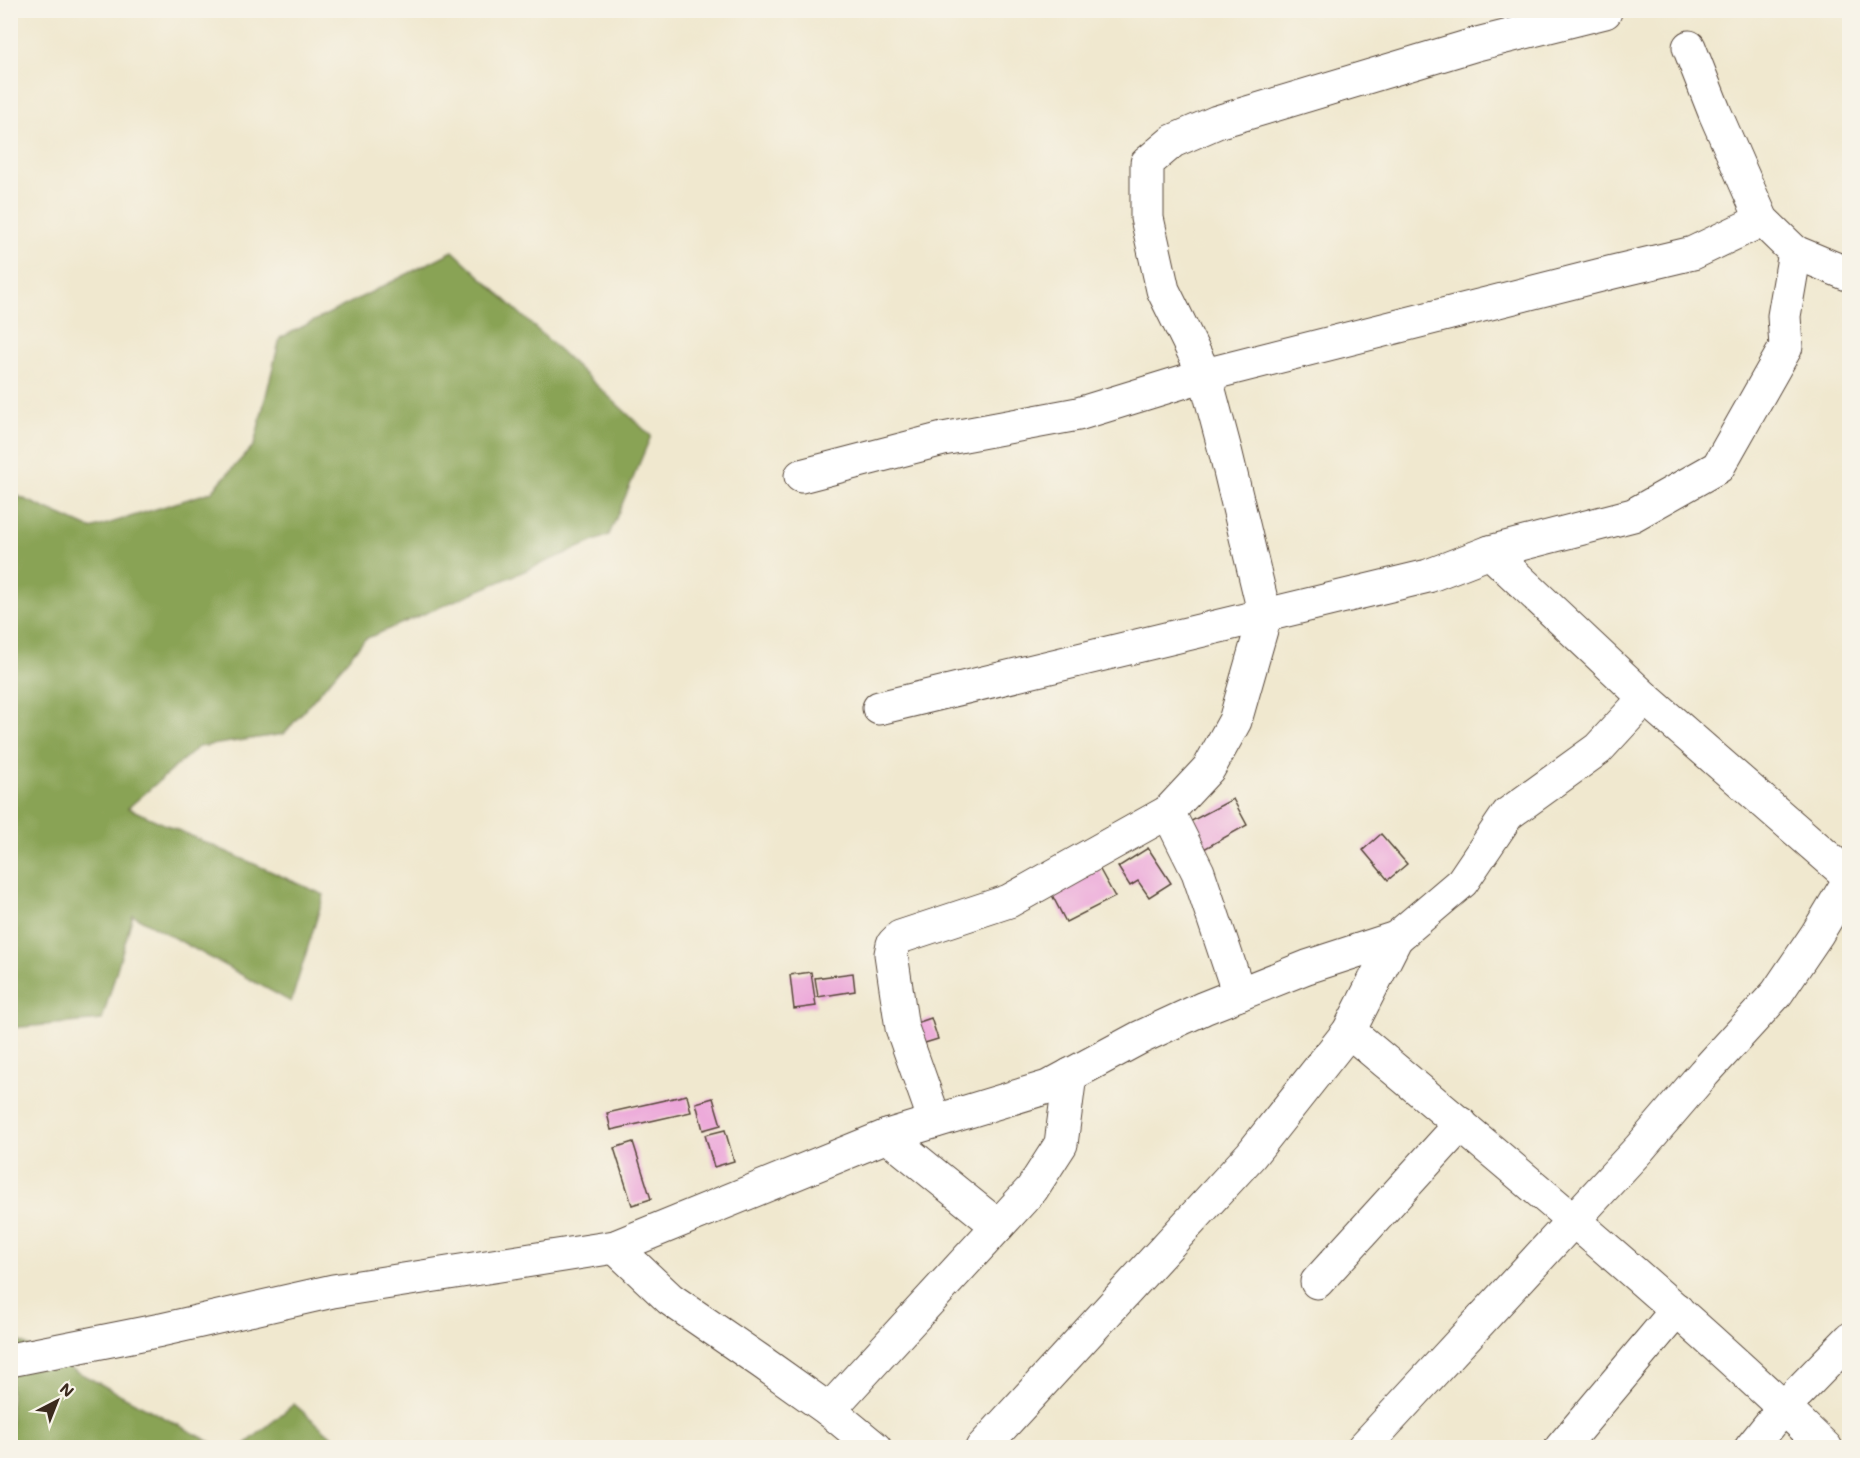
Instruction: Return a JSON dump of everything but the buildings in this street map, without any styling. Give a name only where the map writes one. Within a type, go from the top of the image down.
[{"type":"street","points":[[935,1121],[902,1028],[891,954],[893,944],[900,937],[1009,901],[1168,812],[1209,768],[1235,722],[1264,616],[1205,375],[1162,290],[1147,218],[1147,163],[1173,141],[1217,122],[1477,44],[1605,12]]},
{"type":"street","points":[[1689,47],[1762,220],[1796,252],[1850,275]]},
{"type":"street","points":[[801,476],[943,439],[1078,414],[1205,375],[1693,253],[1762,220]]},
{"type":"street","points":[[879,708],[1428,576],[1490,552],[1633,514],[1718,467],[1786,347],[1784,316],[1796,252]]},
{"type":"street","points":[[1363,1448],[1639,1149],[1777,993],[1817,934],[1850,878],[1645,698],[1490,552]]},
{"type":"street","points":[[10,1360],[161,1330],[333,1291],[615,1246],[887,1136],[1048,1087],[1139,1038],[1239,994],[1307,967],[1396,938],[1462,882],[1508,814],[1598,749],[1645,698]]},
{"type":"street","points":[[1168,812],[1198,872],[1239,994]]},
{"type":"street","points":[[982,1448],[1251,1155],[1349,1031],[1396,938]]},
{"type":"street","points":[[1349,1031],[1574,1218],[1784,1407],[1826,1448]]},
{"type":"street","points":[[828,1410],[1032,1189],[1061,1144],[1070,1075]]},
{"type":"street","points":[[1317,1282],[1461,1124]]},
{"type":"street","points":[[887,1136],[998,1226]]},
{"type":"street","points":[[615,1246],[670,1299],[763,1362],[875,1448]]},
{"type":"street","points":[[1561,1448],[1677,1310]]},
{"type":"street","points":[[1751,1448],[1784,1407],[1850,1339]]},
{"type":"green space","points":[[453,251],[651,436],[609,535],[365,639],[284,734],[198,747],[128,808],[324,895],[291,1002],[133,915],[102,1020],[11,1028],[11,493],[91,529],[211,492],[254,445],[280,338]]},
{"type":"green space","points":[[11,1337],[220,1447],[11,1447]]},
{"type":"green space","points":[[294,1404],[344,1447],[242,1447]]}]
